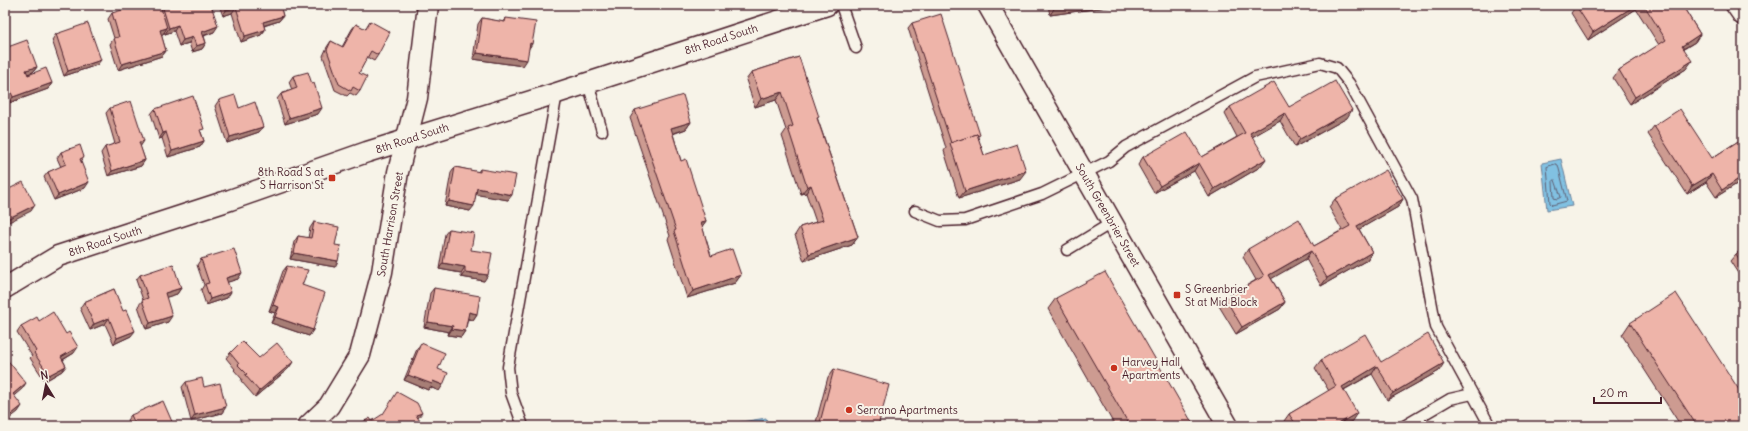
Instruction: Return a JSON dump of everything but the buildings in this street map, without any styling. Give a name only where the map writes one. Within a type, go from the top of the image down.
[{"type":"street","name":"South Harrison Street","points":[[308,426],[329,406],[360,355],[382,272],[398,172],[408,139],[417,98],[428,5]]},
{"type":"street","name":"8th Road South","points":[[5,288],[58,256],[230,200],[408,139],[557,93],[827,5]]},
{"type":"street","name":"South Greenbrier Street","points":[[988,5],[1228,426]]},
{"type":"street","points":[[1736,5],[1743,15]]},
{"type":"lane","points":[[841,5],[856,48]]},
{"type":"lane","points":[[915,211],[940,222],[965,220],[1042,194],[1109,161],[1130,145],[1255,77],[1320,63],[1337,68],[1349,83],[1412,199],[1436,327],[1490,426]]},
{"type":"lane","points":[[588,83],[602,131]]},
{"type":"lane","points":[[523,426],[511,393],[508,367],[557,93]]},
{"type":"lane","points":[[1067,250],[1113,222]]},
{"type":"lane","points":[[1404,426],[1450,399],[1472,394]]},
{"type":"water","points":[[1561,159],[1572,206],[1547,210],[1542,163]]},
{"type":"water","points":[[766,418],[768,426],[726,426],[729,424]]},
{"type":"place","name":"8th Road S at S Harrison St","points":[[332,178]]},
{"type":"place","name":"S Greenbrier St at Mid Block","points":[[1177,295]]},
{"type":"place","name":"Harvey Hall Apartments","points":[[1114,368]]},
{"type":"place","name":"Serrano Apartments","points":[[849,410]]}]
